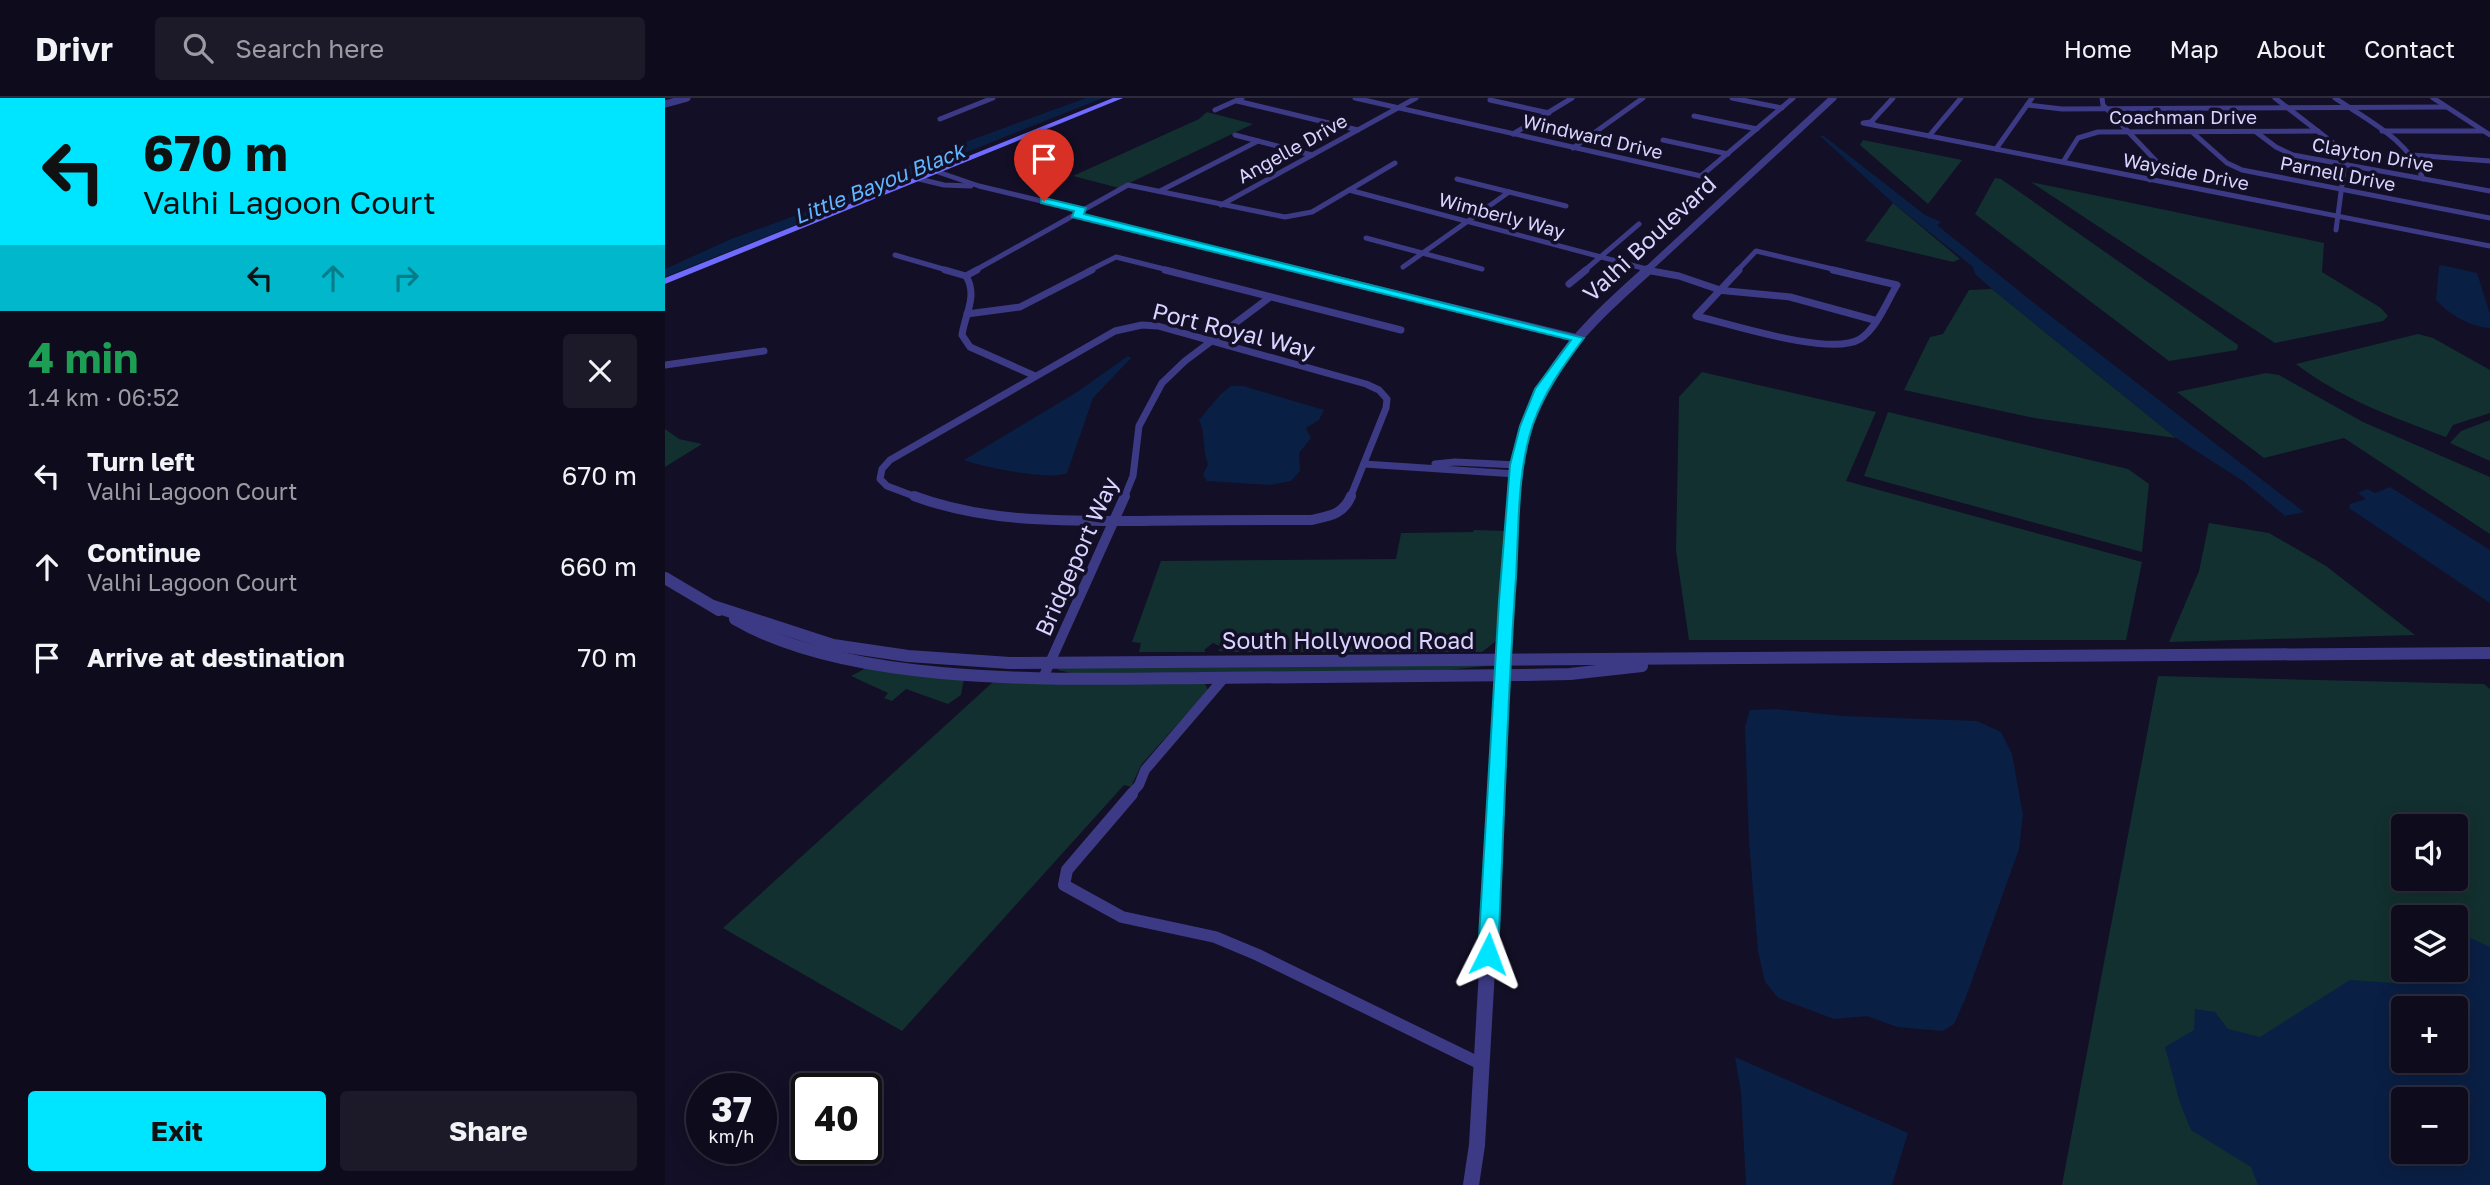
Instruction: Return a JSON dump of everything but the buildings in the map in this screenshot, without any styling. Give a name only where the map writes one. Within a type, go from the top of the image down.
[{"type":"main road","points":[[665,281],[1119,98]]},
{"type":"street","points":[[665,104],[687,98]]},
{"type":"street","points":[[940,118],[993,98]]},
{"type":"street","name":"Windward Drive","points":[[1355,98],[1701,176],[1728,154]]},
{"type":"street","name":"Angelle Drive","points":[[1221,205],[1416,98]]},
{"type":"street","points":[[1513,134],[1572,98]]},
{"type":"street","points":[[1573,148],[1643,98]]},
{"type":"street","points":[[1732,98],[1782,108]]},
{"type":"street","points":[[1663,140],[1728,154],[1793,98]]},
{"type":"street","name":"Valhi Boulevard","points":[[1471,1185],[1477,1145],[1516,469],[1526,426],[1542,389],[1560,359],[1599,315],[1833,98]]},
{"type":"street","name":"Wayside Drive","points":[[1893,98],[1873,124],[2490,246]]},
{"type":"street","points":[[1929,136],[1961,98]]},
{"type":"street","points":[[1996,149],[2032,98]]},
{"type":"street","points":[[2102,98],[2101,103],[2156,162],[2150,180]]},
{"type":"street","points":[[2276,98],[2341,150],[2345,165],[2336,230]]},
{"type":"street","points":[[2335,98],[2412,155],[2421,168],[2423,179]]},
{"type":"street","points":[[2433,98],[2490,135]]},
{"type":"street","points":[[1215,110],[1240,99],[1358,130]]},
{"type":"street","points":[[1492,99],[1549,113]]},
{"type":"street","points":[[2027,105],[2048,108],[2446,107]]},
{"type":"street","points":[[1695,116],[1758,129]]},
{"type":"street","name":"Coachman Drive","points":[[2063,162],[2076,140],[2082,136],[2128,132],[2318,131]]},
{"type":"street","points":[[2381,131],[2483,131]]},
{"type":"street","name":"Parnell Drive","points":[[2192,132],[2235,168],[2490,218]]},
{"type":"street","name":"Clayton Drive","points":[[2256,132],[2285,152],[2490,191]]},
{"type":"street","points":[[1235,135],[1312,155]]},
{"type":"street","points":[[1159,191],[1258,141]]},
{"type":"street","points":[[2412,155],[2490,161]]},
{"type":"street","points":[[966,276],[1128,185],[1273,216],[1300,216],[1395,163]]},
{"type":"street","points":[[938,172],[1079,213],[1579,338]]},
{"type":"street","points":[[919,179],[944,185],[979,186]]},
{"type":"street","points":[[1457,179],[1566,206]]},
{"type":"street","name":"Wimberly Way","points":[[1349,190],[1676,280],[1720,290],[1790,297],[1874,320]]},
{"type":"street","points":[[1403,267],[1509,192]]},
{"type":"street","points":[[1569,284],[1639,224]]},
{"type":"street","points":[[1366,238],[1482,269]]},
{"type":"street","points":[[1756,251],[1896,285],[1862,338],[1843,345],[1828,345],[1696,316],[1720,290],[1756,251]]},
{"type":"street","points":[[895,255],[966,276],[974,293],[962,335],[970,347],[1035,376]]},
{"type":"street","points":[[967,314],[1020,307],[1117,257],[1401,330]]},
{"type":"street","name":"Bridgeport Way","points":[[1043,678],[1133,476],[1139,426],[1147,407],[1162,383],[1211,341],[1270,297]]},
{"type":"street","name":"Port Royal Way","points":[[1157,326],[1211,341],[1379,390],[1387,399],[1386,408],[1347,505],[1336,515],[1326,518],[1074,522],[990,515],[933,503],[887,486],[880,479],[882,469],[890,460],[1115,331],[1127,327],[1157,326]]},
{"type":"street","points":[[665,365],[764,351]]},
{"type":"street","points":[[1364,464],[1516,469]]},
{"type":"street","name":"South Hollywood Road","points":[[665,578],[751,630],[793,646],[910,670],[1043,678],[1224,678],[1504,667]]},
{"type":"street","name":"South Hollywood Road","points":[[713,606],[843,646],[908,656],[1010,663],[1504,667],[1570,674],[1681,659],[2490,653]]},
{"type":"street","points":[[1224,678],[1145,770],[1139,785],[1067,870],[1064,884],[1122,917],[1215,937],[1258,955],[1481,1065]]},
{"type":"green space","points":[[1207,112],[1253,124],[1119,188],[1073,176],[1199,119]]},
{"type":"green space","points":[[1863,140],[1962,160],[1928,204],[1860,145]]},
{"type":"green space","points":[[1995,178],[2001,179],[2238,345],[2237,350],[2169,361],[1975,214]]},
{"type":"green space","points":[[2031,182],[2324,243],[2322,272],[2381,308],[2388,316],[2383,321],[2275,343]]},
{"type":"green space","points":[[1893,203],[1960,259],[1953,262],[1865,241]]},
{"type":"green space","points":[[1992,289],[2176,438],[2034,418],[1904,390],[1930,337],[1943,334],[1969,290]]},
{"type":"green space","points":[[2418,334],[2433,338],[2490,370],[2490,413],[2453,425],[2446,437],[2387,415],[2349,397],[2296,364]]},
{"type":"green space","points":[[1702,372],[1876,412],[1846,481],[2142,562],[2126,640],[1689,640],[1676,551],[1679,397]]},
{"type":"green space","points":[[2266,373],[2279,375],[2363,422],[2490,477],[2490,534],[2344,438],[2264,458],[2177,392]]},
{"type":"green space","points":[[1888,412],[2128,469],[2149,484],[2142,552],[1864,476]]},
{"type":"green space","points":[[2490,420],[2490,461],[2450,443],[2461,431]]},
{"type":"green space","points":[[665,429],[679,439],[702,444],[665,467]]},
{"type":"green space","points":[[2209,523],[2269,533],[2326,566],[2415,635],[2169,642],[2199,571]]},
{"type":"green space","points":[[1506,531],[1496,641],[1482,652],[1231,652],[1218,651],[1222,647],[1213,643],[1204,650],[1206,652],[1139,652],[1141,643],[1132,642],[1161,561],[1396,559],[1401,533]]},
{"type":"green space","points":[[1060,664],[1496,665],[1427,672],[1071,673],[1058,670]]},
{"type":"green space","points":[[866,668],[964,679],[961,695],[948,704],[906,689],[892,701],[884,698],[888,693],[851,676]]},
{"type":"green space","points":[[2158,676],[2484,684],[2490,689],[2490,1185],[2062,1185]]},
{"type":"green space","points":[[993,682],[1204,682],[1208,690],[1141,765],[1131,787],[1124,785],[902,1031],[723,928]]},
{"type":"water","name":"Little Bayou Black","points":[[1086,98],[1103,98],[665,277],[665,269],[731,239],[827,204],[941,151]]},
{"type":"water","points":[[1820,136],[1824,136],[1925,215],[1941,222],[1937,225],[2044,311],[2304,512],[2285,516],[2243,481],[2176,438],[1992,289],[1975,274],[1973,267],[1893,203]]},
{"type":"water","points":[[2439,266],[2477,273],[2490,314],[2490,328],[2460,319],[2436,300]]},
{"type":"water","points":[[1128,356],[1131,358],[1093,398],[1067,473],[1032,474],[964,460],[1077,392]]},
{"type":"water","points":[[1231,386],[1243,386],[1324,410],[1319,420],[1306,428],[1311,438],[1299,453],[1300,471],[1291,481],[1270,485],[1207,481],[1203,475],[1208,464],[1199,420]]},
{"type":"water","points":[[2390,487],[2490,550],[2490,603],[2349,508],[2350,504],[2366,499],[2358,493],[2367,489],[2375,493]]},
{"type":"water","points":[[1776,709],[1843,716],[1977,721],[2001,732],[2012,754],[2023,815],[2019,849],[1966,997],[1954,1024],[1943,1031],[1897,1027],[1867,1016],[1834,1019],[1778,998],[1765,982],[1758,951],[1749,841],[1745,727],[1750,710]]},
{"type":"water","points":[[2468,937],[2490,947],[2490,1185],[2258,1185],[2251,1167],[2191,1130],[2180,1103],[2165,1047],[2194,1030],[2195,1009],[2215,1012],[2228,1029],[2260,1037],[2350,980],[2394,983],[2468,982]]},
{"type":"water","points":[[1735,1057],[1908,1133],[1892,1185],[1746,1185],[1741,1092]]},
{"type":"route","points":[[1044,201],[1083,211],[1075,215],[1579,338],[1560,359],[1542,389],[1526,426],[1517,465],[1506,601],[1488,954]]}]
